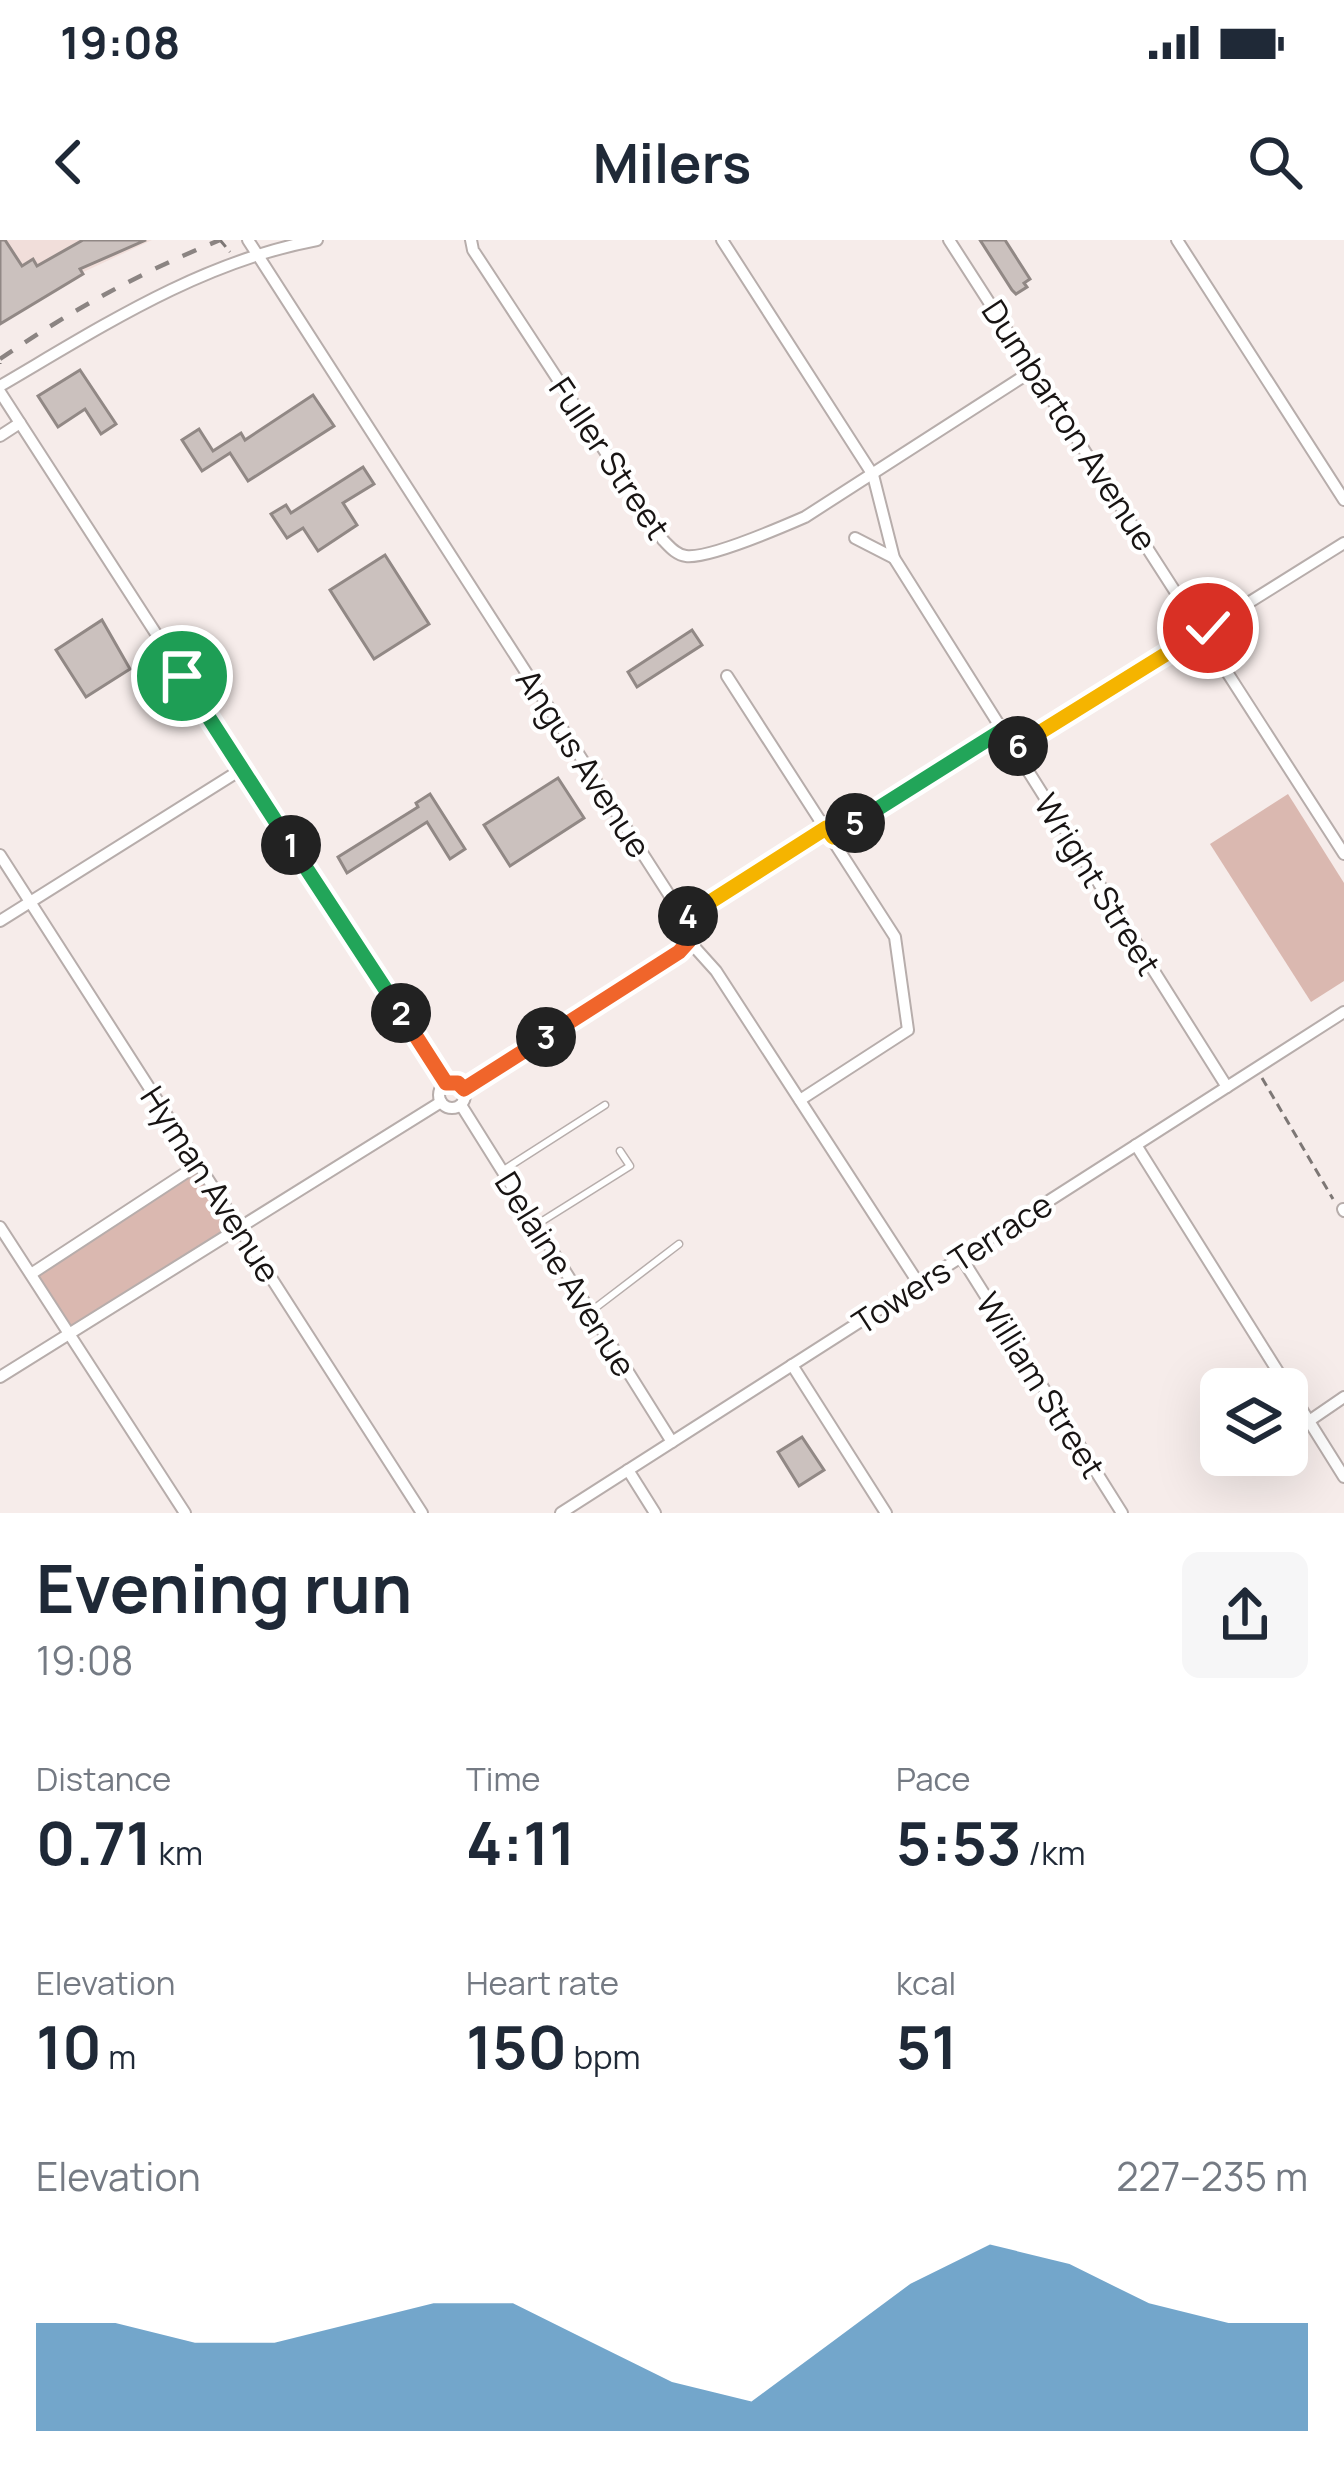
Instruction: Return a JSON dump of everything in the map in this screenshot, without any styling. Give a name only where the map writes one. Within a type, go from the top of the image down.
[{"type":"street","name":"Angus Avenue","points":[[248,240],[684,918],[689,941],[716,971],[919,1284]]},
{"type":"street","points":[[317,240],[257,255],[157,294],[0,389],[446,1083]]},
{"type":"street","name":"Fuller Street","points":[[471,240],[473,250],[674,551],[688,557],[772,532],[873,475]]},
{"type":"street","name":"Wright Street","points":[[722,240],[873,475],[894,558],[1227,1087]]},
{"type":"street","name":"Dumbarton Avenue","points":[[950,240],[1344,854]]},
{"type":"street","points":[[1178,240],[1344,500]]},
{"type":"street","points":[[873,475],[1035,368]]},
{"type":"street","points":[[0,436],[20,423]]},
{"type":"street","points":[[855,538],[894,558]]},
{"type":"street","points":[[1013,750],[1344,543]]},
{"type":"street","points":[[727,676],[896,938],[908,1030],[800,1100]]},
{"type":"street","points":[[684,918],[1001,731]]},
{"type":"street","points":[[0,921],[242,769]]},
{"type":"street","name":"Hyman Avenue","points":[[0,854],[422,1513]]},
{"type":"street","points":[[464,1089],[679,952],[689,941]]},
{"type":"street","name":"Towers Terrace","points":[[561,1513],[1344,1012]]},
{"type":"street","points":[[441,1102],[452,1108],[465,1097],[458,1083],[446,1083]]},
{"type":"street","points":[[441,1102],[446,1083]]},
{"type":"street","points":[[0,1377],[441,1102]]},
{"type":"street","name":"Delaine Avenue","points":[[460,1105],[672,1442]]},
{"type":"street","points":[[1136,1145],[1344,1477]]},
{"type":"street","points":[[31,1274],[199,1164]]},
{"type":"street","points":[[0,1226],[184,1513]]},
{"type":"street","name":"William Street","points":[[961,1257],[1122,1513]]},
{"type":"street","points":[[791,1365],[886,1513]]},
{"type":"street","points":[[1309,1421],[1344,1397]]},
{"type":"street","points":[[628,1470],[655,1513]]},
{"type":"lane","points":[[501,1171],[605,1105]]},
{"type":"lane","points":[[536,1225],[629,1166],[620,1150]]},
{"type":"lane","points":[[590,1312],[679,1244]]},
{"type":"path","points":[[220,240],[231,253]]},
{"type":"path","points":[[1256,1068],[1343,1210]]},
{"type":"shaded area","points":[[0,240],[152,240],[62,282],[0,324]]},
{"type":"shaded area","points":[[1288,794],[1344,883],[1344,981],[1311,1002],[1210,844]]},
{"type":"shaded area","points":[[200,1164],[238,1224],[69,1332],[32,1274]]},
{"type":"building","points":[[0,240],[5,240],[22,266],[33,259],[37,266],[83,240],[146,240],[80,269],[83,274],[0,324]]},
{"type":"building","points":[[980,240],[1005,240],[1030,279],[1024,283],[1027,287],[1016,294],[1012,290]]},
{"type":"building","points":[[80,370],[116,424],[101,434],[85,409],[58,427],[38,396]]},
{"type":"building","points":[[313,395],[334,426],[248,481],[230,453],[202,471],[182,440],[199,429],[213,451],[241,433],[245,440]]},
{"type":"building","points":[[363,467],[374,484],[343,503],[357,525],[318,551],[303,528],[287,538],[271,514],[286,505],[291,513]]},
{"type":"building","points":[[385,555],[429,624],[374,659],[330,590]]},
{"type":"building","points":[[102,620],[130,669],[86,697],[56,650]]},
{"type":"building","points":[[692,630],[702,645],[637,687],[628,672]]},
{"type":"building","points":[[558,778],[584,818],[510,866],[484,825]]},
{"type":"building","points":[[430,794],[465,849],[450,859],[427,822],[347,873],[338,857],[418,807],[416,803]]},
{"type":"building","points":[[802,1437],[824,1470],[799,1486],[778,1452]]},
{"type":"railway","points":[[0,359],[107,294],[220,240]]},
{"type":"route","points":[[182,676],[446,1083],[458,1083],[464,1089],[679,952],[689,941],[684,918],[826,828],[833,837],[1001,731],[1013,750],[1208,628]]}]
